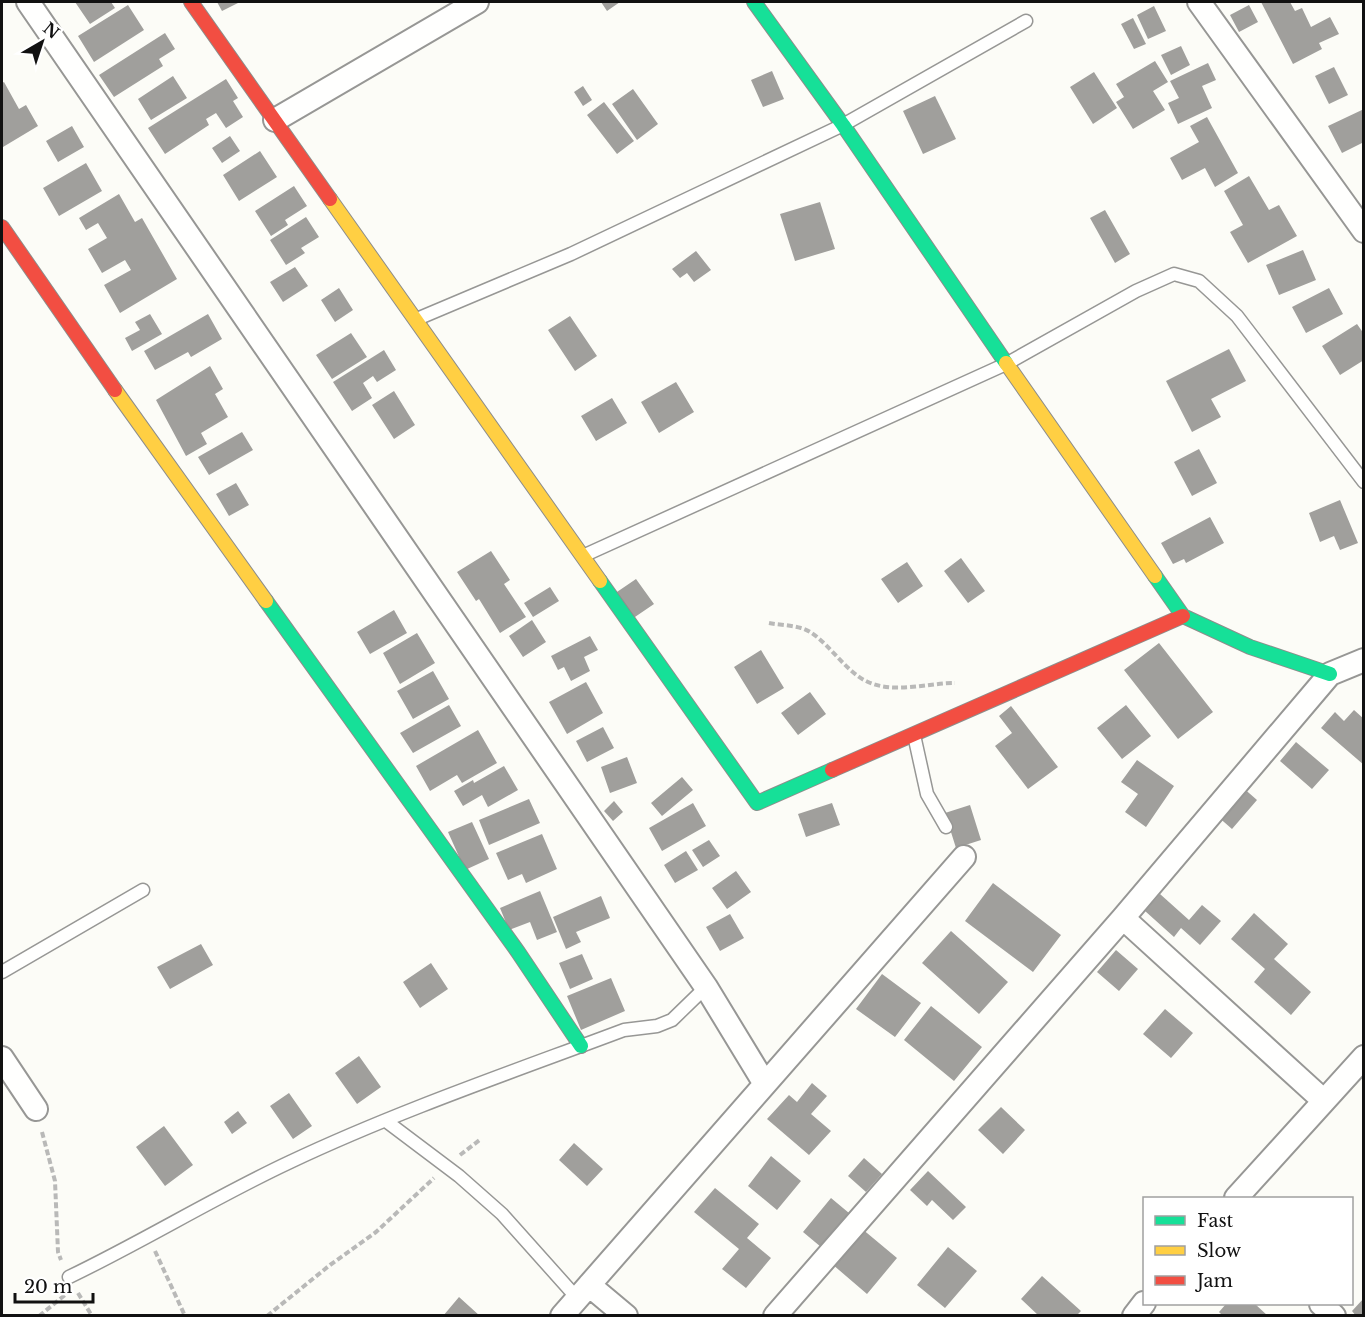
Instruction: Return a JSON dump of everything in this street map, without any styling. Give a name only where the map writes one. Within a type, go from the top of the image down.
[{"type":"street","points":[[28,2],[706,987],[765,1084]]},
{"type":"street","points":[[191,2],[757,803],[1183,616]]},
{"type":"street","points":[[275,120],[477,2]]},
{"type":"street","points":[[754,2],[843,125],[1006,364],[1183,616],[1250,647],[1330,674]]},
{"type":"street","points":[[1199,2],[1364,231]]},
{"type":"street","points":[[2,227],[148,437],[518,952],[581,1046]]},
{"type":"street","points":[[775,1316],[1123,918],[1330,674],[1364,660]]},
{"type":"street","points":[[562,1316],[964,857]]},
{"type":"street","points":[[1123,918],[1324,1101]]},
{"type":"street","points":[[1237,1197],[1364,1057]]},
{"type":"street","points":[[2,1058],[36,1109]]},
{"type":"street","points":[[583,1292],[626,1316]]},
{"type":"street","points":[[1322,1305],[1334,1316]]},
{"type":"lane","points":[[416,319],[571,254],[843,125],[1026,21]]},
{"type":"lane","points":[[581,557],[1006,364],[1136,291],[1174,274],[1199,281],[1237,316],[1364,482]]},
{"type":"lane","points":[[914,734],[927,794],[946,827]]},
{"type":"lane","points":[[2,972],[143,890]]},
{"type":"lane","points":[[72,1282],[174,1221],[291,1162],[386,1120],[581,1046],[624,1030],[657,1026],[672,1020],[706,987]]},
{"type":"lane","points":[[386,1120],[501,1214],[583,1292]]},
{"type":"path","points":[[769,623],[802,628],[819,638],[850,670],[870,682],[907,688],[956,683]]},
{"type":"path","points":[[36,1109],[55,1181],[58,1252],[92,1316]]},
{"type":"path","points":[[267,1316],[330,1264],[376,1232],[446,1167],[481,1139]]},
{"type":"path","points":[[148,1237],[185,1316]]},
{"type":"path","points":[[39,1316],[72,1282]]},
{"type":"building","points":[[75,2],[111,2],[115,8],[90,24]]},
{"type":"building","points":[[217,2],[240,2],[222,11]]},
{"type":"building","points":[[601,2],[620,2],[607,11]]},
{"type":"building","points":[[1261,2],[1290,2],[1295,11],[1302,8],[1311,27],[1330,17],[1339,34],[1319,43],[1322,49],[1293,64]]},
{"type":"building","points":[[128,5],[144,30],[94,62],[78,36]]},
{"type":"building","points":[[1249,5],[1258,22],[1239,32],[1230,15]]},
{"type":"building","points":[[1154,6],[1166,31],[1148,39],[1137,15]]},
{"type":"building","points":[[1133,18],[1146,44],[1134,49],[1121,24]]},
{"type":"building","points":[[165,33],[175,49],[159,59],[163,66],[114,97],[99,75]]},
{"type":"building","points":[[1181,46],[1190,65],[1171,75],[1161,55]]},
{"type":"building","points":[[1155,61],[1168,82],[1153,91],[1165,110],[1133,129],[1116,102],[1124,97],[1116,84]]},
{"type":"building","points":[[1208,63],[1216,80],[1202,86],[1212,108],[1178,124],[1168,103],[1179,98],[1170,81]]},
{"type":"building","points":[[1334,67],[1348,95],[1329,104],[1315,76]]},
{"type":"building","points":[[772,71],[784,99],[763,107],[751,80]]},
{"type":"building","points":[[1094,72],[1117,108],[1093,124],[1070,87]]},
{"type":"building","points":[[173,76],[187,98],[151,120],[138,99]]},
{"type":"building","points":[[226,79],[238,98],[233,101],[243,117],[226,128],[216,113],[206,119],[209,125],[165,154],[148,128]]},
{"type":"building","points":[[4,82],[19,109],[26,105],[38,126],[3,147],[2,83]]},
{"type":"building","points":[[583,86],[592,100],[583,106],[574,92]]},
{"type":"building","points":[[633,89],[658,124],[637,140],[612,104]]},
{"type":"building","points":[[935,96],[956,139],[923,154],[903,111]]},
{"type":"building","points":[[604,102],[634,141],[617,154],[587,115]]},
{"type":"building","points":[[1364,109],[1364,142],[1342,153],[1328,126]]},
{"type":"building","points":[[1207,117],[1238,173],[1215,187],[1205,168],[1182,180],[1170,158],[1199,142],[1190,126]]},
{"type":"building","points":[[72,126],[84,147],[58,162],[46,141]]},
{"type":"building","points":[[230,136],[240,151],[222,163],[212,148]]},
{"type":"building","points":[[260,151],[277,177],[239,201],[223,175]]},
{"type":"building","points":[[86,163],[102,191],[59,216],[43,188]]},
{"type":"building","points":[[1249,176],[1269,210],[1279,205],[1297,236],[1248,263],[1230,232],[1243,225],[1224,191]]},
{"type":"building","points":[[294,186],[307,206],[285,220],[288,225],[271,236],[255,211]]},
{"type":"building","points":[[119,194],[135,222],[142,218],[177,279],[120,313],[104,285],[131,270],[125,260],[102,273],[88,249],[107,238],[98,223],[86,230],[79,218]]},
{"type":"building","points":[[820,202],[835,249],[795,261],[780,214]]},
{"type":"building","points":[[1105,210],[1130,254],[1115,263],[1090,218]]},
{"type":"building","points":[[306,217],[319,237],[301,248],[305,253],[286,265],[270,240]]},
{"type":"building","points":[[1303,250],[1316,280],[1279,295],[1266,265]]},
{"type":"building","points":[[696,251],[711,270],[694,282],[687,273],[680,278],[672,269]]},
{"type":"building","points":[[295,267],[308,286],[283,302],[270,282]]},
{"type":"building","points":[[339,288],[353,310],[335,322],[321,300]]},
{"type":"building","points":[[1329,288],[1343,314],[1306,333],[1292,307]]},
{"type":"building","points":[[150,314],[162,334],[132,351],[125,338],[140,330],[135,322]]},
{"type":"building","points":[[208,314],[222,339],[191,357],[188,352],[155,370],[144,351]]},
{"type":"building","points":[[570,316],[597,356],[575,371],[548,330]]},
{"type":"building","points":[[1357,324],[1364,334],[1364,360],[1340,375],[1322,346]]},
{"type":"building","points":[[351,333],[367,357],[332,379],[316,355]]},
{"type":"building","points":[[1229,349],[1246,381],[1211,399],[1221,417],[1192,432],[1166,381]]},
{"type":"building","points":[[384,350],[396,370],[377,382],[373,376],[363,383],[372,398],[352,411],[333,382]]},
{"type":"building","points":[[210,366],[223,389],[215,394],[228,417],[201,433],[207,444],[186,456],[156,400]]},
{"type":"building","points":[[676,382],[694,412],[659,433],[641,402]]},
{"type":"building","points":[[394,391],[415,425],[394,439],[372,405]]},
{"type":"building","points":[[612,398],[627,423],[596,441],[581,416]]},
{"type":"building","points":[[242,432],[253,450],[209,475],[198,457]]},
{"type":"building","points":[[1199,449],[1217,483],[1192,496],[1174,462]]},
{"type":"building","points":[[236,483],[249,505],[229,516],[216,494]]},
{"type":"building","points":[[1340,500],[1358,543],[1340,550],[1334,536],[1320,542],[1309,513]]},
{"type":"building","points":[[1210,517],[1224,543],[1186,563],[1184,559],[1173,564],[1161,543]]},
{"type":"building","points":[[491,551],[510,580],[504,584],[526,617],[500,633],[479,599],[476,601],[457,572]]},
{"type":"building","points":[[961,558],[985,591],[968,603],[944,571]]},
{"type":"building","points":[[907,562],[923,586],[898,603],[881,579]]},
{"type":"building","points":[[636,579],[654,604],[632,619],[614,594]]},
{"type":"building","points":[[550,587],[559,601],[533,617],[524,603]]},
{"type":"building","points":[[394,610],[407,633],[370,654],[357,632]]},
{"type":"building","points":[[532,620],[546,642],[523,657],[509,636]]},
{"type":"building","points":[[417,633],[435,663],[400,684],[383,653]]},
{"type":"building","points":[[590,636],[598,650],[584,657],[590,671],[571,681],[564,667],[558,670],[551,656]]},
{"type":"building","points":[[1159,643],[1213,712],[1178,739],[1124,670]]},
{"type":"building","points":[[761,650],[784,688],[757,704],[734,667]]},
{"type":"building","points":[[433,671],[449,699],[413,719],[397,691]]},
{"type":"building","points":[[586,682],[603,713],[567,734],[549,702]]},
{"type":"building","points":[[810,692],[826,714],[798,735],[781,713]]},
{"type":"building","points":[[449,705],[461,726],[413,753],[400,733]]},
{"type":"building","points":[[1126,705],[1151,736],[1122,759],[1097,728]]},
{"type":"building","points":[[1011,706],[1058,767],[1028,789],[995,746],[1012,733],[999,716]]},
{"type":"building","points":[[1354,710],[1364,719],[1364,765],[1321,728],[1335,712],[1344,721]]},
{"type":"building","points":[[603,727],[614,748],[587,762],[576,741]]},
{"type":"building","points":[[478,730],[497,763],[462,783],[457,775],[430,791],[416,766]]},
{"type":"building","points":[[1296,742],[1329,770],[1312,789],[1280,761]]},
{"type":"building","points":[[627,757],[637,783],[610,793],[601,767]]},
{"type":"building","points":[[1137,760],[1174,786],[1146,827],[1125,812],[1138,794],[1121,782]]},
{"type":"building","points":[[504,766],[518,790],[488,807],[482,795],[463,806],[454,791]]},
{"type":"building","points":[[682,777],[693,790],[662,816],[651,803]]},
{"type":"building","points":[[1241,786],[1257,800],[1232,829],[1216,815]]},
{"type":"building","points":[[529,799],[540,823],[489,845],[479,820]]},
{"type":"building","points":[[614,801],[623,812],[613,821],[604,811]]},
{"type":"building","points":[[693,803],[706,826],[662,851],[649,828]]},
{"type":"building","points":[[832,803],[840,825],[806,837],[798,814]]},
{"type":"building","points":[[970,805],[981,840],[956,848],[945,813]]},
{"type":"building","points":[[472,822],[489,859],[465,870],[448,832]]},
{"type":"building","points":[[542,834],[557,869],[526,883],[522,874],[508,880],[496,853]]},
{"type":"building","points":[[709,840],[720,856],[703,867],[692,850]]},
{"type":"building","points":[[686,851],[698,870],[675,883],[664,865]]},
{"type":"building","points":[[736,871],[751,892],[727,909],[712,888]]},
{"type":"building","points":[[993,883],[1061,935],[1033,972],[965,921]]},
{"type":"building","points":[[540,891],[557,932],[537,940],[530,922],[509,930],[500,908]]},
{"type":"building","points":[[1160,894],[1189,920],[1202,905],[1221,921],[1200,945],[1181,928],[1174,937],[1145,911]]},
{"type":"building","points":[[601,896],[610,918],[576,932],[581,942],[566,949],[553,917]]},
{"type":"building","points":[[1254,913],[1288,944],[1274,959],[1311,992],[1291,1015],[1254,982],[1265,969],[1231,939]]},
{"type":"building","points":[[730,914],[744,938],[720,951],[706,927]]},
{"type":"building","points":[[951,931],[1008,982],[979,1014],[922,963]]},
{"type":"building","points":[[201,944],[213,965],[170,989],[157,967]]},
{"type":"building","points":[[1116,950],[1138,969],[1119,991],[1097,972]]},
{"type":"building","points":[[582,954],[593,979],[570,989],[559,963]]},
{"type":"building","points":[[431,963],[448,989],[420,1008],[403,982]]},
{"type":"building","points":[[882,974],[921,1003],[895,1037],[856,1009]]},
{"type":"building","points":[[611,978],[625,1011],[581,1030],[567,996]]},
{"type":"building","points":[[931,1006],[982,1047],[954,1081],[904,1040]]},
{"type":"building","points":[[1165,1009],[1193,1033],[1171,1058],[1143,1034]]},
{"type":"building","points":[[359,1056],[381,1087],[357,1104],[335,1073]]},
{"type":"building","points":[[812,1083],[827,1096],[811,1114],[831,1131],[809,1155],[767,1119],[789,1095],[797,1102]]},
{"type":"building","points":[[289,1093],[312,1126],[293,1139],[270,1106]]},
{"type":"building","points":[[1001,1107],[1025,1130],[1003,1154],[978,1130]]},
{"type":"building","points":[[238,1111],[247,1123],[232,1134],[224,1122]]},
{"type":"building","points":[[164,1126],[193,1165],[165,1186],[136,1147]]},
{"type":"building","points":[[574,1143],[603,1169],[587,1186],[559,1160]]},
{"type":"building","points":[[771,1156],[801,1181],[777,1210],[748,1186]]},
{"type":"building","points":[[864,1158],[882,1174],[866,1192],[848,1176]]},
{"type":"building","points":[[928,1171],[966,1207],[953,1220],[932,1200],[927,1206],[910,1190]]},
{"type":"building","points":[[715,1188],[759,1224],[747,1238],[771,1258],[746,1288],[722,1269],[739,1249],[694,1212]]},
{"type":"building","points":[[831,1198],[849,1213],[821,1247],[803,1232]]},
{"type":"building","points":[[861,1228],[897,1258],[867,1294],[832,1264]]},
{"type":"building","points":[[948,1247],[977,1271],[945,1308],[917,1285]]},
{"type":"building","points":[[1042,1276],[1081,1311],[1076,1316],[1039,1316],[1021,1299]]},
{"type":"building","points":[[459,1297],[480,1316],[443,1316]]},
{"type":"building","points":[[1364,1298],[1364,1316],[1356,1316],[1352,1311]]},
{"type":"building","points":[[1225,1305],[1256,1305],[1268,1316],[1223,1316],[1219,1312]]},
{"type":"traffic: fast","points":[[754,2],[843,125],[1006,363]]},
{"type":"traffic: fast","points":[[1155,576],[1183,616],[1250,647],[1330,674]]},
{"type":"traffic: fast","points":[[600,581],[757,803],[832,770]]},
{"type":"traffic: fast","points":[[266,601],[518,952],[581,1046]]},
{"type":"traffic: slow","points":[[330,199],[600,581]]},
{"type":"traffic: slow","points":[[1006,363],[1155,576]]},
{"type":"traffic: slow","points":[[115,390],[266,601]]},
{"type":"traffic: jam","points":[[191,2],[330,199]]},
{"type":"traffic: jam","points":[[2,227],[115,390]]},
{"type":"traffic: jam","points":[[832,770],[1183,616]]}]
